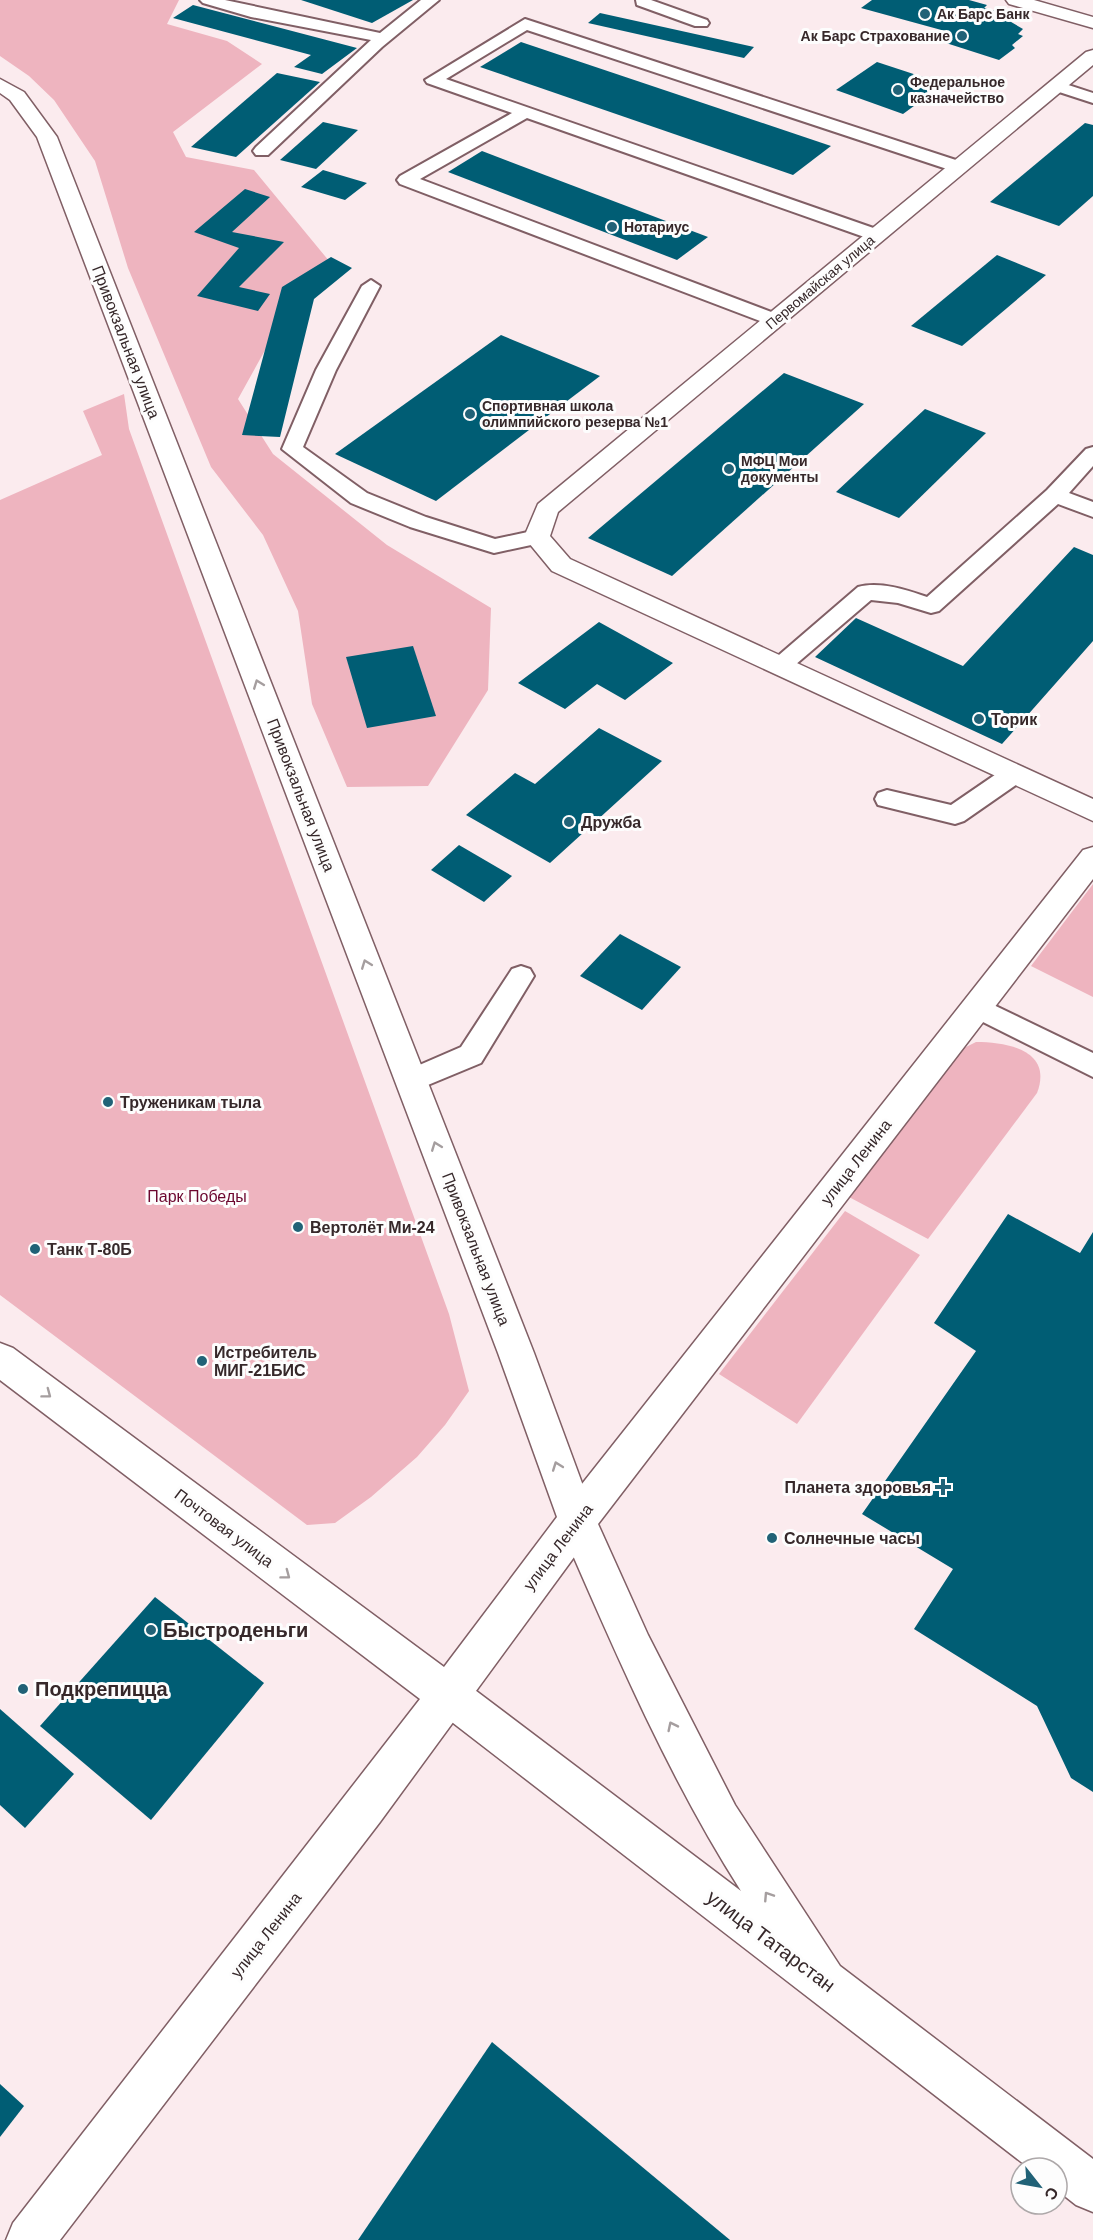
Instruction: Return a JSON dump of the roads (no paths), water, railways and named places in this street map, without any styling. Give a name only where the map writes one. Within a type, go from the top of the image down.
[{"type":"street","points":[[1015,0],[1093,23]]},
{"type":"street","name":"Первомайская улица","points":[[537,537],[547,509],[1093,56]]},
{"type":"street","name":"Привокзальная улица","points":[[0,84],[17,96],[47,137],[516,1353],[577,1521],[634,1649],[720,1820],[823,1980]]},
{"type":"street","points":[[537,537],[561,565],[1093,811]]},
{"type":"street","name":"улица Ленина","points":[[30,2240],[449,1695],[577,1521],[1093,858]]},
{"type":"street","name":"Почтовая улица","points":[[0,1359],[449,1695]]},
{"type":"street","name":"улица Татарстан","points":[[449,1695],[1093,2188]]},
{"type":"lane","points":[[208,0],[251,12],[383,38]]},
{"type":"lane","points":[[262,151],[383,38],[430,0]]},
{"type":"lane","points":[[636,1],[664,6],[673,0]]},
{"type":"lane","points":[[636,1],[701,23]]},
{"type":"lane","points":[[876,235],[433,80],[525,24],[959,167]]},
{"type":"lane","points":[[1056,86],[1093,98]]},
{"type":"lane","points":[[526,112],[406,180],[775,320]]},
{"type":"lane","points":[[371,286],[326,370],[292,449],[359,498],[418,522],[494,546],[537,537]]},
{"type":"lane","points":[[780,666],[866,592],[902,596],[931,606],[1055,495],[1093,453]]},
{"type":"lane","points":[[1055,495],[1093,510]]},
{"type":"lane","points":[[887,799],[955,815],[1014,774]]},
{"type":"lane","points":[[411,1081],[471,1055],[521,976]]},
{"type":"lane","points":[[977,1006],[1093,1066]]},
{"type":"place","name":"Ак Барс Банк","points":[[925,14]]},
{"type":"place","name":"Ак Барс Страхование","points":[[962,36]]},
{"type":"place","name":"Федеральное казначейство","points":[[898,90]]},
{"type":"place","name":"Нотариус","points":[[612,227]]},
{"type":"place","name":"Спортивная школа олимпийского резерва №1","points":[[470,414]]},
{"type":"place","name":"МФЦ Мои документы","points":[[729,469]]},
{"type":"place","name":"Торик","points":[[979,719]]},
{"type":"place","name":"Дружба","points":[[569,822]]},
{"type":"place","name":"Труженикам тыла","points":[[108,1102]]},
{"type":"place","name":"Вертолёт Ми-24","points":[[298,1227]]},
{"type":"place","name":"Танк Т-80Б","points":[[35,1249]]},
{"type":"place","name":"Истребитель МИГ-21БИС","points":[[202,1361]]},
{"type":"place","name":"Планета здоровья","points":[[943,1487]]},
{"type":"place","name":"Солнечные часы","points":[[772,1538]]},
{"type":"place","name":"Быстроденьги","points":[[151,1630]]},
{"type":"place","name":"Подкрепицца","points":[[23,1689]]},
{"type":"park label","name":"Парк Победы","points":[[197,1196]]}]
